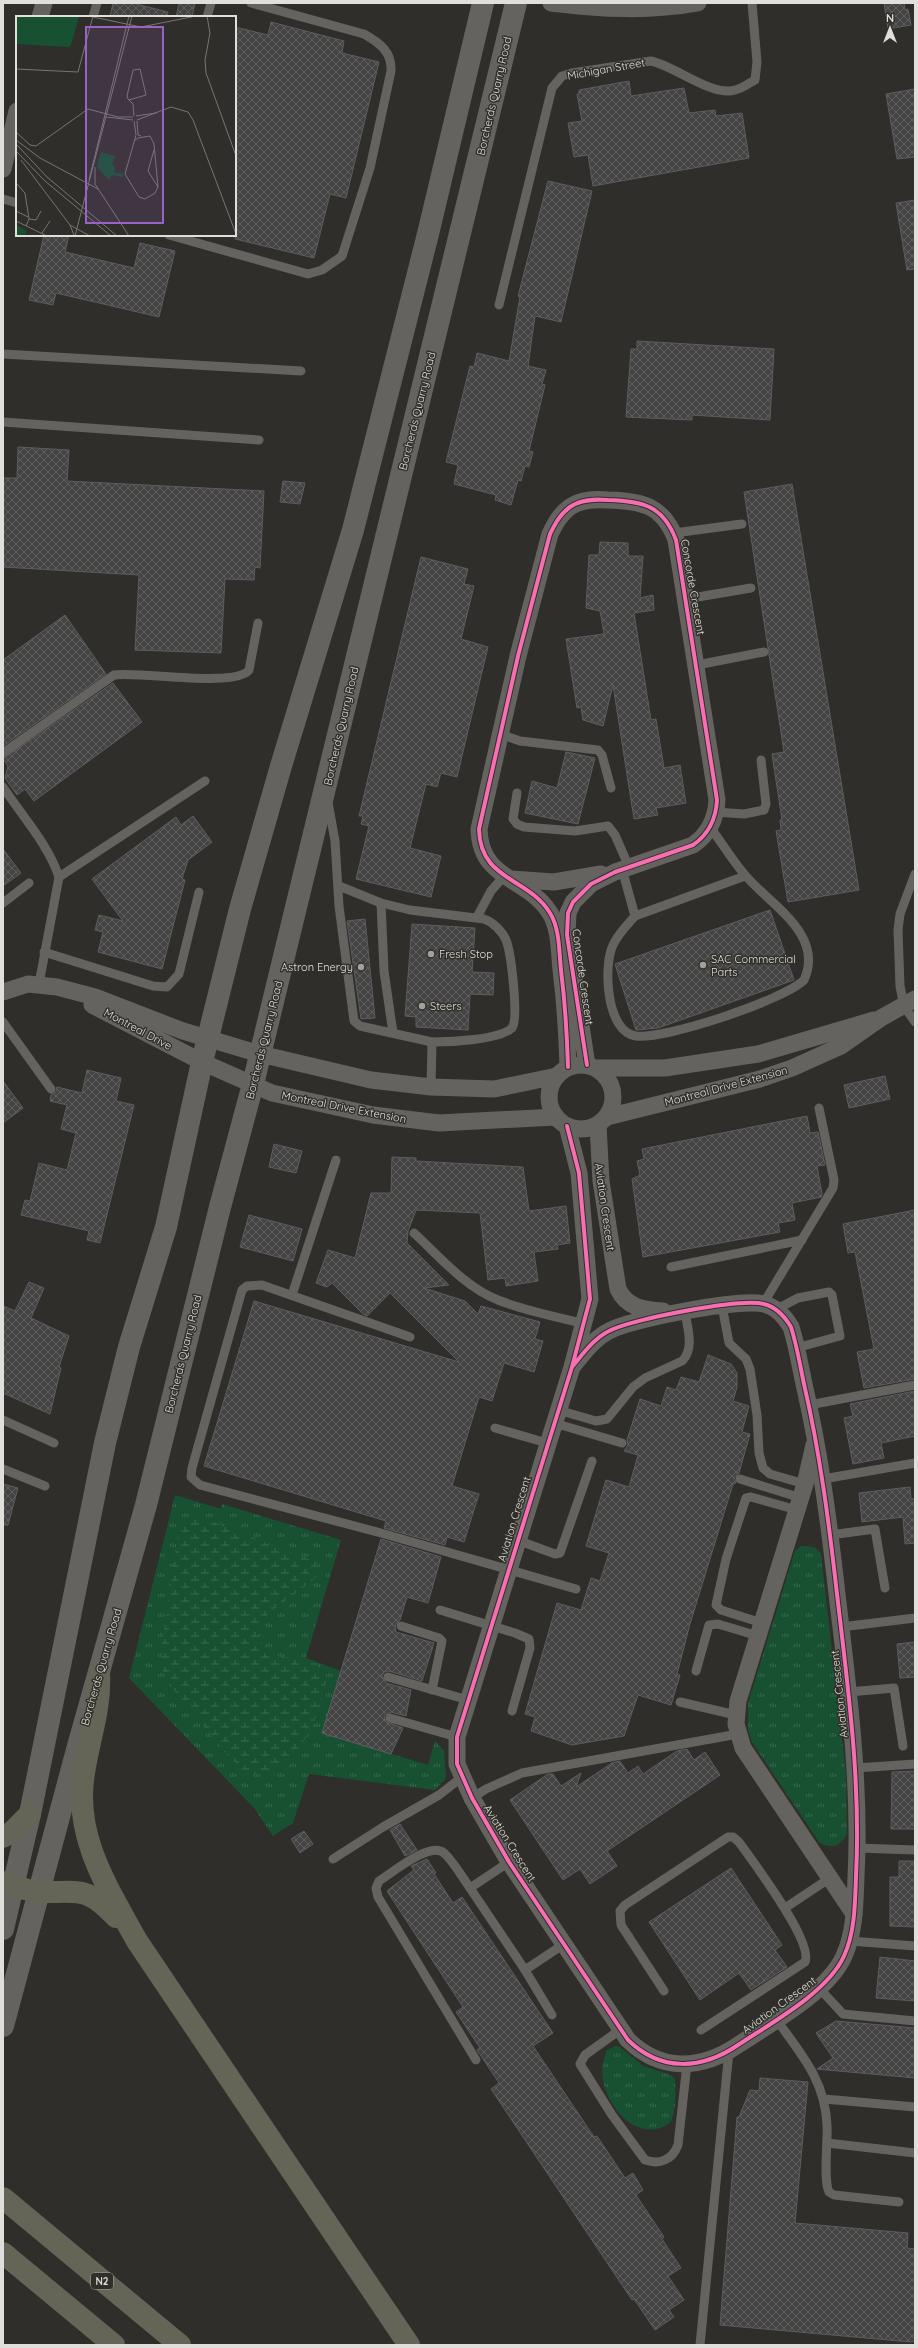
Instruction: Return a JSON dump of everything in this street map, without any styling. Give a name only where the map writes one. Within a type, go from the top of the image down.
[{"type":"highway","points":[[99,1674],[99,1701],[82,1784],[83,1820],[91,1850],[104,1883],[136,1940],[409,2345]]},
{"type":"highway","points":[[3,1837],[12,1832],[30,1814]]},
{"type":"highway","points":[[8,1884],[39,1892],[74,1891],[95,1898],[109,1909],[136,1940]]},
{"type":"highway","name":"N2","points":[[3,2198],[180,2345]]},
{"type":"highway","points":[[8,2257],[114,2345]]},
{"type":"main road","points":[[3,1929],[8,1884],[30,1814],[104,1443],[130,1347],[166,1227],[202,1062],[240,909],[281,766],[353,530],[428,234],[483,3]]},
{"type":"main road","name":"Borcherds Quarry Road","points":[[3,2026],[146,1505],[220,1206],[253,1084],[326,790],[516,3]]},
{"type":"street","points":[[40,16],[44,3]]},
{"type":"street","points":[[552,3],[613,10],[646,10],[698,3]]},
{"type":"street","points":[[3,169],[16,115]]},
{"type":"street","name":"Concorde Crescent","points":[[507,877],[554,882],[622,869],[693,844],[701,839],[713,820],[717,794],[697,665],[674,533],[653,508],[635,500],[582,501],[571,506],[561,514],[550,534],[481,813],[479,841],[483,854],[491,866],[544,905],[555,926],[564,993],[563,1071]]},
{"type":"street","name":"Concorde Crescent","points":[[591,1067],[567,935],[568,913],[581,893],[622,869]]},
{"type":"street","name":"Montreal Drive","points":[[5,987],[39,984],[57,987],[95,997],[183,1031],[260,1054]]},
{"type":"street","name":"Montreal Drive","points":[[76,993],[105,1013],[202,1062],[253,1084]]},
{"type":"street","name":"Montreal Drive Extension","points":[[602,1121],[760,1079],[792,1068],[841,1046],[881,1018],[909,1002]]},
{"type":"street","name":"Montreal Drive Extension","points":[[591,1067],[665,1068],[758,1054],[881,1018]]},
{"type":"street","points":[[260,1054],[371,1080],[431,1087],[494,1089],[563,1071],[591,1067],[604,1074],[613,1090],[611,1109],[602,1121],[584,1129],[562,1122],[549,1102],[549,1093],[563,1071]]},
{"type":"street","name":"Montreal Drive Extension","points":[[253,1084],[272,1093],[373,1115],[433,1122],[562,1122]]},
{"type":"street","name":"Aviation Crescent","points":[[602,1121],[601,1181],[618,1289],[622,1297],[631,1306],[682,1312]]},
{"type":"street","name":"Aviation Crescent","points":[[562,1122],[579,1173],[581,1213],[590,1284],[590,1299],[572,1367],[547,1443],[457,1737],[457,1764],[461,1778],[509,1862],[628,2040],[649,2056],[664,2062],[687,2064],[703,2063],[729,2052],[820,1989],[834,1973],[844,1957],[850,1941],[854,1914],[857,1848],[856,1768],[849,1692],[830,1534],[816,1439],[794,1336],[786,1318],[769,1307],[748,1302],[682,1312],[618,1326],[598,1338],[572,1367]]},
{"type":"street","name":"Aviation Crescent","points":[[816,1439],[801,1497],[738,1701],[736,1715],[738,1734],[743,1748],[854,1914]]},
{"type":"lane","points":[[93,16],[97,3]]},
{"type":"lane","points":[[207,16],[211,3]]},
{"type":"lane","points":[[173,236],[308,274],[322,270],[342,256],[370,168],[391,71],[388,53],[376,41],[364,34],[251,3]]},
{"type":"lane","name":"Michigan Street","points":[[499,304],[552,88],[562,76],[572,73],[651,61],[662,64],[721,91],[735,90],[755,80],[758,62],[752,3]]},
{"type":"lane","points":[[3,198],[16,203]]},
{"type":"lane","points":[[3,354],[301,372]]},
{"type":"lane","points":[[3,422],[259,440]]},
{"type":"lane","points":[[674,533],[742,524]]},
{"type":"lane","points":[[686,599],[751,588]]},
{"type":"lane","points":[[3,753],[114,675],[125,674],[176,678],[233,678],[246,674],[249,670],[258,623]]},
{"type":"lane","points":[[697,665],[764,652]]},
{"type":"lane","points":[[500,734],[520,741],[598,750],[602,755],[611,788]]},
{"type":"lane","points":[[745,876],[635,916],[613,946],[608,964],[613,1010],[624,1031],[636,1036],[646,1036],[734,1013],[798,986],[804,980],[808,963],[807,951],[799,931],[788,916],[745,876],[713,820],[761,812],[764,810],[766,804],[761,760]]},
{"type":"lane","points":[[59,877],[205,781]]},
{"type":"lane","points":[[3,787],[44,847],[54,864],[59,877],[39,984]]},
{"type":"lane","points":[[326,790],[335,841],[339,886],[339,906],[354,1021],[360,1026],[432,1042],[449,1042],[500,1034],[509,1031],[515,1024],[516,1012],[507,943],[494,925],[488,920],[478,917],[418,911],[381,903],[339,886]]},
{"type":"lane","points":[[518,793],[513,819],[516,824],[524,827],[576,831],[608,826],[615,835],[622,869],[635,916]]},
{"type":"lane","points":[[915,874],[900,914],[898,930],[900,986],[909,1002],[915,1022]]},
{"type":"lane","points":[[478,917],[491,891],[507,877]]},
{"type":"lane","points":[[3,903],[29,883]]},
{"type":"lane","points":[[44,952],[153,986],[167,987],[179,974],[199,892]]},
{"type":"lane","points":[[381,903],[384,971],[393,1033]]},
{"type":"lane","points":[[3,1022],[51,1090]]},
{"type":"lane","points":[[431,1087],[432,1042]]},
{"type":"lane","points":[[769,1307],[802,1240],[833,1188],[834,1180],[819,1108]]},
{"type":"lane","points":[[292,1295],[336,1160]]},
{"type":"lane","points":[[414,1233],[447,1264],[481,1292],[497,1300],[584,1324]]},
{"type":"lane","points":[[671,1267],[802,1240]]},
{"type":"lane","points":[[410,1337],[292,1295],[258,1285],[247,1286],[242,1290],[191,1476],[195,1482],[244,1498],[381,1533],[576,1589]]},
{"type":"lane","points":[[769,1307],[798,1298],[829,1292],[832,1295],[840,1336],[796,1348]]},
{"type":"lane","points":[[722,1306],[729,1343],[746,1359],[750,1369],[758,1414],[760,1460],[763,1468],[801,1497]]},
{"type":"lane","points":[[556,1416],[596,1421],[606,1419],[633,1386],[645,1378],[682,1361],[686,1357],[689,1348],[682,1312]]},
{"type":"lane","points":[[809,1405],[915,1385]]},
{"type":"lane","points":[[556,1416],[622,1443]]},
{"type":"lane","points":[[3,1420],[54,1443]]},
{"type":"lane","points":[[495,1428],[547,1443]]},
{"type":"lane","points":[[517,1540],[555,1554],[560,1553],[592,1460]]},
{"type":"lane","points":[[823,1479],[915,1463]]},
{"type":"lane","points":[[3,1469],[45,1486]]},
{"type":"lane","points":[[740,1479],[801,1497]]},
{"type":"lane","points":[[760,1629],[721,1610],[716,1605],[726,1559],[746,1498],[801,1497]]},
{"type":"lane","points":[[830,1534],[875,1529],[885,1588]]},
{"type":"lane","points":[[440,1610],[527,1638],[530,1643],[512,1711]]},
{"type":"lane","points":[[841,1626],[915,1618]]},
{"type":"lane","points":[[696,1671],[709,1625],[718,1624],[760,1629]]},
{"type":"lane","points":[[401,1626],[439,1638],[442,1641],[432,1690]]},
{"type":"lane","points":[[388,1677],[468,1700]]},
{"type":"lane","points":[[849,1692],[894,1688],[903,1746]]},
{"type":"lane","points":[[680,1702],[736,1715]]},
{"type":"lane","points":[[390,1718],[457,1737]]},
{"type":"lane","points":[[472,1798],[493,1785],[522,1773],[738,1734]]},
{"type":"lane","points":[[856,1768],[915,1764]]},
{"type":"lane","points":[[333,1859],[383,1827],[439,1796],[461,1778]]},
{"type":"lane","points":[[664,1991],[621,1925],[620,1911],[626,1905],[728,1837],[733,1836],[739,1842],[785,1908],[806,1948],[807,1957],[804,1962],[701,2030]]},
{"type":"lane","points":[[857,1848],[915,1850]]},
{"type":"lane","points":[[476,2060],[378,1897],[376,1888],[379,1881],[418,1856],[433,1850],[445,1854],[470,1888],[525,1970],[552,2015]]},
{"type":"lane","points":[[470,1888],[509,1862]]},
{"type":"lane","points":[[785,1908],[830,1878]]},
{"type":"lane","points":[[850,1941],[915,1946]]},
{"type":"lane","points":[[525,1970],[564,1944]]},
{"type":"lane","points":[[820,1989],[843,2014],[915,2022]]},
{"type":"lane","points":[[776,2019],[813,2070],[824,2099],[829,2192],[834,2195],[899,2202]]},
{"type":"lane","points":[[621,2029],[585,2055],[580,2064],[612,2115],[645,2160],[651,2162],[667,2160],[676,2149],[687,2064]]},
{"type":"lane","points":[[700,2345],[729,2052]]},
{"type":"lane","points":[[824,2099],[915,2107]]},
{"type":"lane","points":[[827,2143],[915,2153]]},
{"type":"green space","points":[[175,1495],[221,1509],[222,1504],[341,1540],[306,1658],[341,1671],[323,1733],[428,1765],[435,1741],[444,1751],[446,1778],[435,1790],[309,1774],[293,1823],[273,1836],[254,1808],[129,1678]]},
{"type":"green space","points":[[195,1518],[203,1518],[316,1562],[319,1569],[315,1578],[310,1583],[269,1613],[259,1629],[261,1641],[266,1649],[272,1654],[279,1657],[310,1661],[317,1665],[326,1681],[318,1710],[307,1735],[291,1757],[269,1776],[246,1772],[228,1756],[174,1690],[161,1668],[162,1646],[177,1540],[186,1524]]},
{"type":"green space","points":[[801,1546],[813,1547],[821,1554],[846,1774],[847,1833],[845,1838],[839,1844],[832,1846],[819,1842],[752,1742],[748,1730],[748,1703],[795,1551]]},
{"type":"green space","points":[[616,2046],[620,2047],[643,2066],[671,2075],[675,2079],[676,2094],[674,2110],[672,2119],[667,2125],[650,2130],[640,2128],[622,2117],[615,2109],[605,2090],[602,2072],[603,2061],[607,2050]]},
{"type":"building","points":[[113,3],[132,3],[168,12],[167,16],[110,16]]},
{"type":"building","points":[[179,3],[195,3],[192,16],[176,16]]},
{"type":"building","points":[[884,3],[904,3],[905,10],[908,9],[911,25],[888,29]]},
{"type":"building","points":[[271,22],[344,41],[342,53],[379,62],[346,198],[330,194],[314,258],[235,239],[236,27],[268,35]]},
{"type":"building","points":[[629,81],[631,96],[684,88],[689,113],[715,110],[716,116],[742,113],[749,158],[593,186],[588,155],[574,157],[568,123],[582,121],[577,94],[579,94],[579,90]]},
{"type":"building","points":[[915,89],[915,157],[897,159],[886,94]]},
{"type":"building","points":[[548,181],[592,191],[561,322],[535,316],[528,366],[546,370],[542,384],[545,385],[529,451],[533,452],[529,467],[525,466],[521,481],[518,480],[511,505],[495,500],[496,495],[454,484],[458,465],[446,462],[470,366],[474,367],[477,353],[509,361],[520,297],[518,296]]},
{"type":"building","points":[[915,200],[915,269],[907,270],[896,203]]},
{"type":"building","points":[[44,236],[69,236],[65,252],[134,268],[140,243],[175,251],[159,317],[56,293],[53,305],[29,300]]},
{"type":"building","points":[[637,341],[774,349],[770,420],[692,415],[692,420],[626,417],[631,349],[637,349]]},
{"type":"building","points":[[18,447],[69,450],[67,481],[264,491],[260,568],[255,567],[254,580],[225,579],[221,653],[135,650],[139,575],[3,567],[3,478],[17,478]]},
{"type":"building","points":[[283,481],[305,483],[300,504],[280,502]]},
{"type":"building","points":[[792,484],[859,890],[788,902],[776,831],[781,830],[780,820],[782,820],[772,754],[784,752],[744,492]]},
{"type":"building","points":[[600,542],[628,543],[628,556],[643,556],[640,598],[653,595],[654,610],[634,613],[651,720],[656,719],[664,768],[680,765],[686,803],[656,808],[658,815],[634,819],[613,685],[603,726],[583,720],[581,707],[577,708],[566,639],[604,634],[600,611],[586,608],[589,555],[599,555]]},
{"type":"building","points":[[421,557],[468,569],[464,584],[474,586],[461,639],[488,647],[457,777],[441,773],[437,787],[426,784],[410,848],[441,856],[431,897],[356,879],[369,826],[361,824],[363,816],[359,816]]},
{"type":"building","points":[[65,615],[106,674],[3,746],[3,660]]},
{"type":"building","points":[[113,683],[142,722],[34,801],[25,789],[17,795],[5,778],[8,766],[3,759]]},
{"type":"building","points":[[566,752],[595,758],[578,824],[525,813],[532,781],[557,788]]},
{"type":"building","points":[[193,816],[212,842],[188,860],[182,879],[185,880],[162,969],[98,952],[103,932],[95,930],[99,915],[123,921],[92,879],[176,817],[181,825]]},
{"type":"building","points":[[3,849],[21,873],[3,886]]},
{"type":"building","points":[[770,910],[794,980],[658,1028],[636,1030],[615,964]]},
{"type":"building","points":[[365,919],[375,1018],[361,1019],[347,921]]},
{"type":"building","points":[[412,924],[475,928],[472,972],[494,973],[493,995],[470,994],[468,1030],[416,1027],[416,1017],[405,1016]]},
{"type":"building","points":[[87,1070],[121,1078],[116,1101],[134,1105],[100,1243],[87,1240],[89,1231],[21,1215],[25,1200],[30,1201],[39,1163],[67,1170],[76,1133],[61,1129],[67,1105],[50,1101],[51,1095],[56,1092],[57,1087],[82,1093]]},
{"type":"building","points":[[885,1076],[890,1099],[849,1108],[844,1085]]},
{"type":"building","points":[[3,1081],[23,1108],[3,1123]]},
{"type":"building","points":[[807,1116],[810,1133],[818,1132],[825,1165],[817,1166],[822,1194],[821,1197],[792,1203],[795,1220],[778,1223],[780,1232],[643,1257],[632,1179],[640,1175],[637,1161],[644,1159],[642,1149]]},
{"type":"building","points":[[274,1144],[302,1151],[296,1173],[269,1167]]},
{"type":"building","points":[[392,1157],[416,1158],[416,1161],[523,1167],[529,1211],[566,1206],[570,1243],[557,1245],[558,1249],[534,1252],[538,1281],[506,1286],[505,1278],[488,1280],[480,1213],[416,1210],[408,1231],[407,1243],[449,1285],[424,1288],[465,1301],[478,1314],[481,1306],[540,1322],[535,1339],[543,1341],[534,1372],[504,1363],[492,1401],[479,1397],[452,1486],[479,1494],[464,1542],[447,1537],[445,1545],[384,1528],[386,1521],[204,1466],[254,1301],[459,1362],[390,1293],[367,1316],[363,1314],[332,1283],[327,1287],[316,1283],[328,1250],[355,1258],[371,1193],[391,1193]]},
{"type":"building","points":[[915,1210],[915,1379],[864,1388],[857,1352],[874,1349],[855,1252],[848,1253],[843,1224]]},
{"type":"building","points":[[249,1215],[302,1229],[293,1261],[240,1247]]},
{"type":"building","points":[[29,1282],[44,1288],[31,1318],[69,1336],[59,1367],[61,1368],[50,1414],[3,1393],[3,1306],[15,1311]]},
{"type":"building","points":[[708,1355],[731,1364],[737,1373],[737,1387],[733,1401],[749,1406],[742,1432],[750,1434],[739,1473],[734,1478],[736,1483],[733,1484],[690,1624],[677,1674],[680,1675],[671,1705],[638,1695],[624,1736],[572,1745],[531,1731],[535,1717],[525,1714],[557,1603],[581,1610],[591,1578],[600,1581],[609,1553],[586,1546],[606,1480],[629,1487],[638,1455],[624,1451],[628,1445],[627,1440],[640,1399],[661,1406],[667,1387],[676,1390],[681,1377],[699,1382]]},
{"type":"building","points":[[915,1391],[915,1436],[881,1443],[884,1458],[853,1464],[844,1418],[853,1416],[850,1404]]},
{"type":"building","points":[[3,1484],[18,1488],[8,1525],[3,1525]]},
{"type":"building","points":[[910,1487],[911,1499],[915,1499],[915,1543],[905,1544],[903,1517],[862,1522],[859,1493]]},
{"type":"building","points":[[381,1539],[441,1557],[428,1603],[407,1597],[400,1620],[395,1625],[396,1632],[434,1643],[422,1681],[389,1671],[384,1672],[382,1676],[386,1683],[411,1690],[406,1716],[391,1712],[384,1716],[386,1722],[403,1728],[391,1754],[322,1733]]},
{"type":"building","points":[[915,1642],[915,1677],[900,1678],[897,1644]]},
{"type":"building","points":[[687,1749],[694,1760],[705,1752],[720,1775],[607,1851],[617,1866],[590,1884],[580,1869],[563,1880],[510,1800],[548,1774],[553,1774],[561,1786],[581,1773],[576,1787],[612,1763],[620,1761],[628,1773],[638,1766],[643,1774],[677,1751]]},
{"type":"building","points":[[915,1771],[915,1829],[891,1829],[892,1772]]},
{"type":"building","points":[[400,1824],[417,1850],[405,1856],[390,1830]]},
{"type":"building","points":[[304,1831],[313,1844],[300,1853],[291,1839]]},
{"type":"building","points":[[427,1859],[436,1873],[434,1874],[453,1903],[462,1897],[553,2033],[533,2046],[594,2137],[597,2136],[625,2178],[633,2173],[643,2190],[636,2195],[664,2237],[662,2239],[681,2268],[668,2276],[684,2300],[669,2310],[674,2317],[655,2330],[634,2299],[632,2300],[491,2089],[499,2083],[477,2050],[480,2048],[456,2012],[463,2007],[387,1891],[414,1870],[411,1866]]},
{"type":"building","points":[[899,1861],[915,1861],[915,1927],[890,1926],[890,1877],[899,1877]]},
{"type":"building","points":[[731,1868],[782,1945],[775,1950],[787,1967],[751,1990],[739,1973],[700,2000],[649,1922]]},
{"type":"building","points":[[880,1957],[915,1961],[915,2001],[876,1998]]},
{"type":"building","points":[[836,2021],[915,2028],[915,2078],[817,2069],[833,2058],[816,2033]]},
{"type":"building","points":[[760,2078],[808,2082],[795,2223],[908,2233],[907,2248],[915,2249],[915,2341],[911,2342],[720,2325],[737,2117],[739,2117],[750,2090],[759,2091]]},
{"type":"cycle path","points":[[568,1067],[566,1018],[556,926],[550,913],[541,901],[496,869],[487,859],[481,846],[479,829],[518,656],[550,534],[561,516],[574,504],[588,500],[598,500],[631,502],[650,507],[665,519],[676,540],[717,800],[711,826],[699,841],[693,845],[615,872],[591,884],[573,902],[568,913],[567,935],[587,1065]]},
{"type":"cycle path","points":[[567,1126],[579,1173],[590,1299],[572,1367],[457,1737],[457,1764],[472,1798],[509,1862],[628,2040],[654,2058],[682,2064],[696,2063],[710,2059],[738,2045],[782,2017],[825,1982],[836,1969],[844,1956],[848,1947],[854,1917],[857,1841],[855,1770],[831,1541],[815,1436],[797,1348],[791,1327],[780,1313],[768,1305],[752,1303],[711,1307],[662,1316],[621,1326],[603,1334],[598,1338],[572,1367]]},
{"type":"place","name":"Fresh Stop","points":[[431,954]]},
{"type":"place","name":"SAC Commercial Parts","points":[[703,965]]},
{"type":"place","name":"Astron Energy","points":[[361,967]]},
{"type":"place","name":"Steers","points":[[422,1006]]}]
